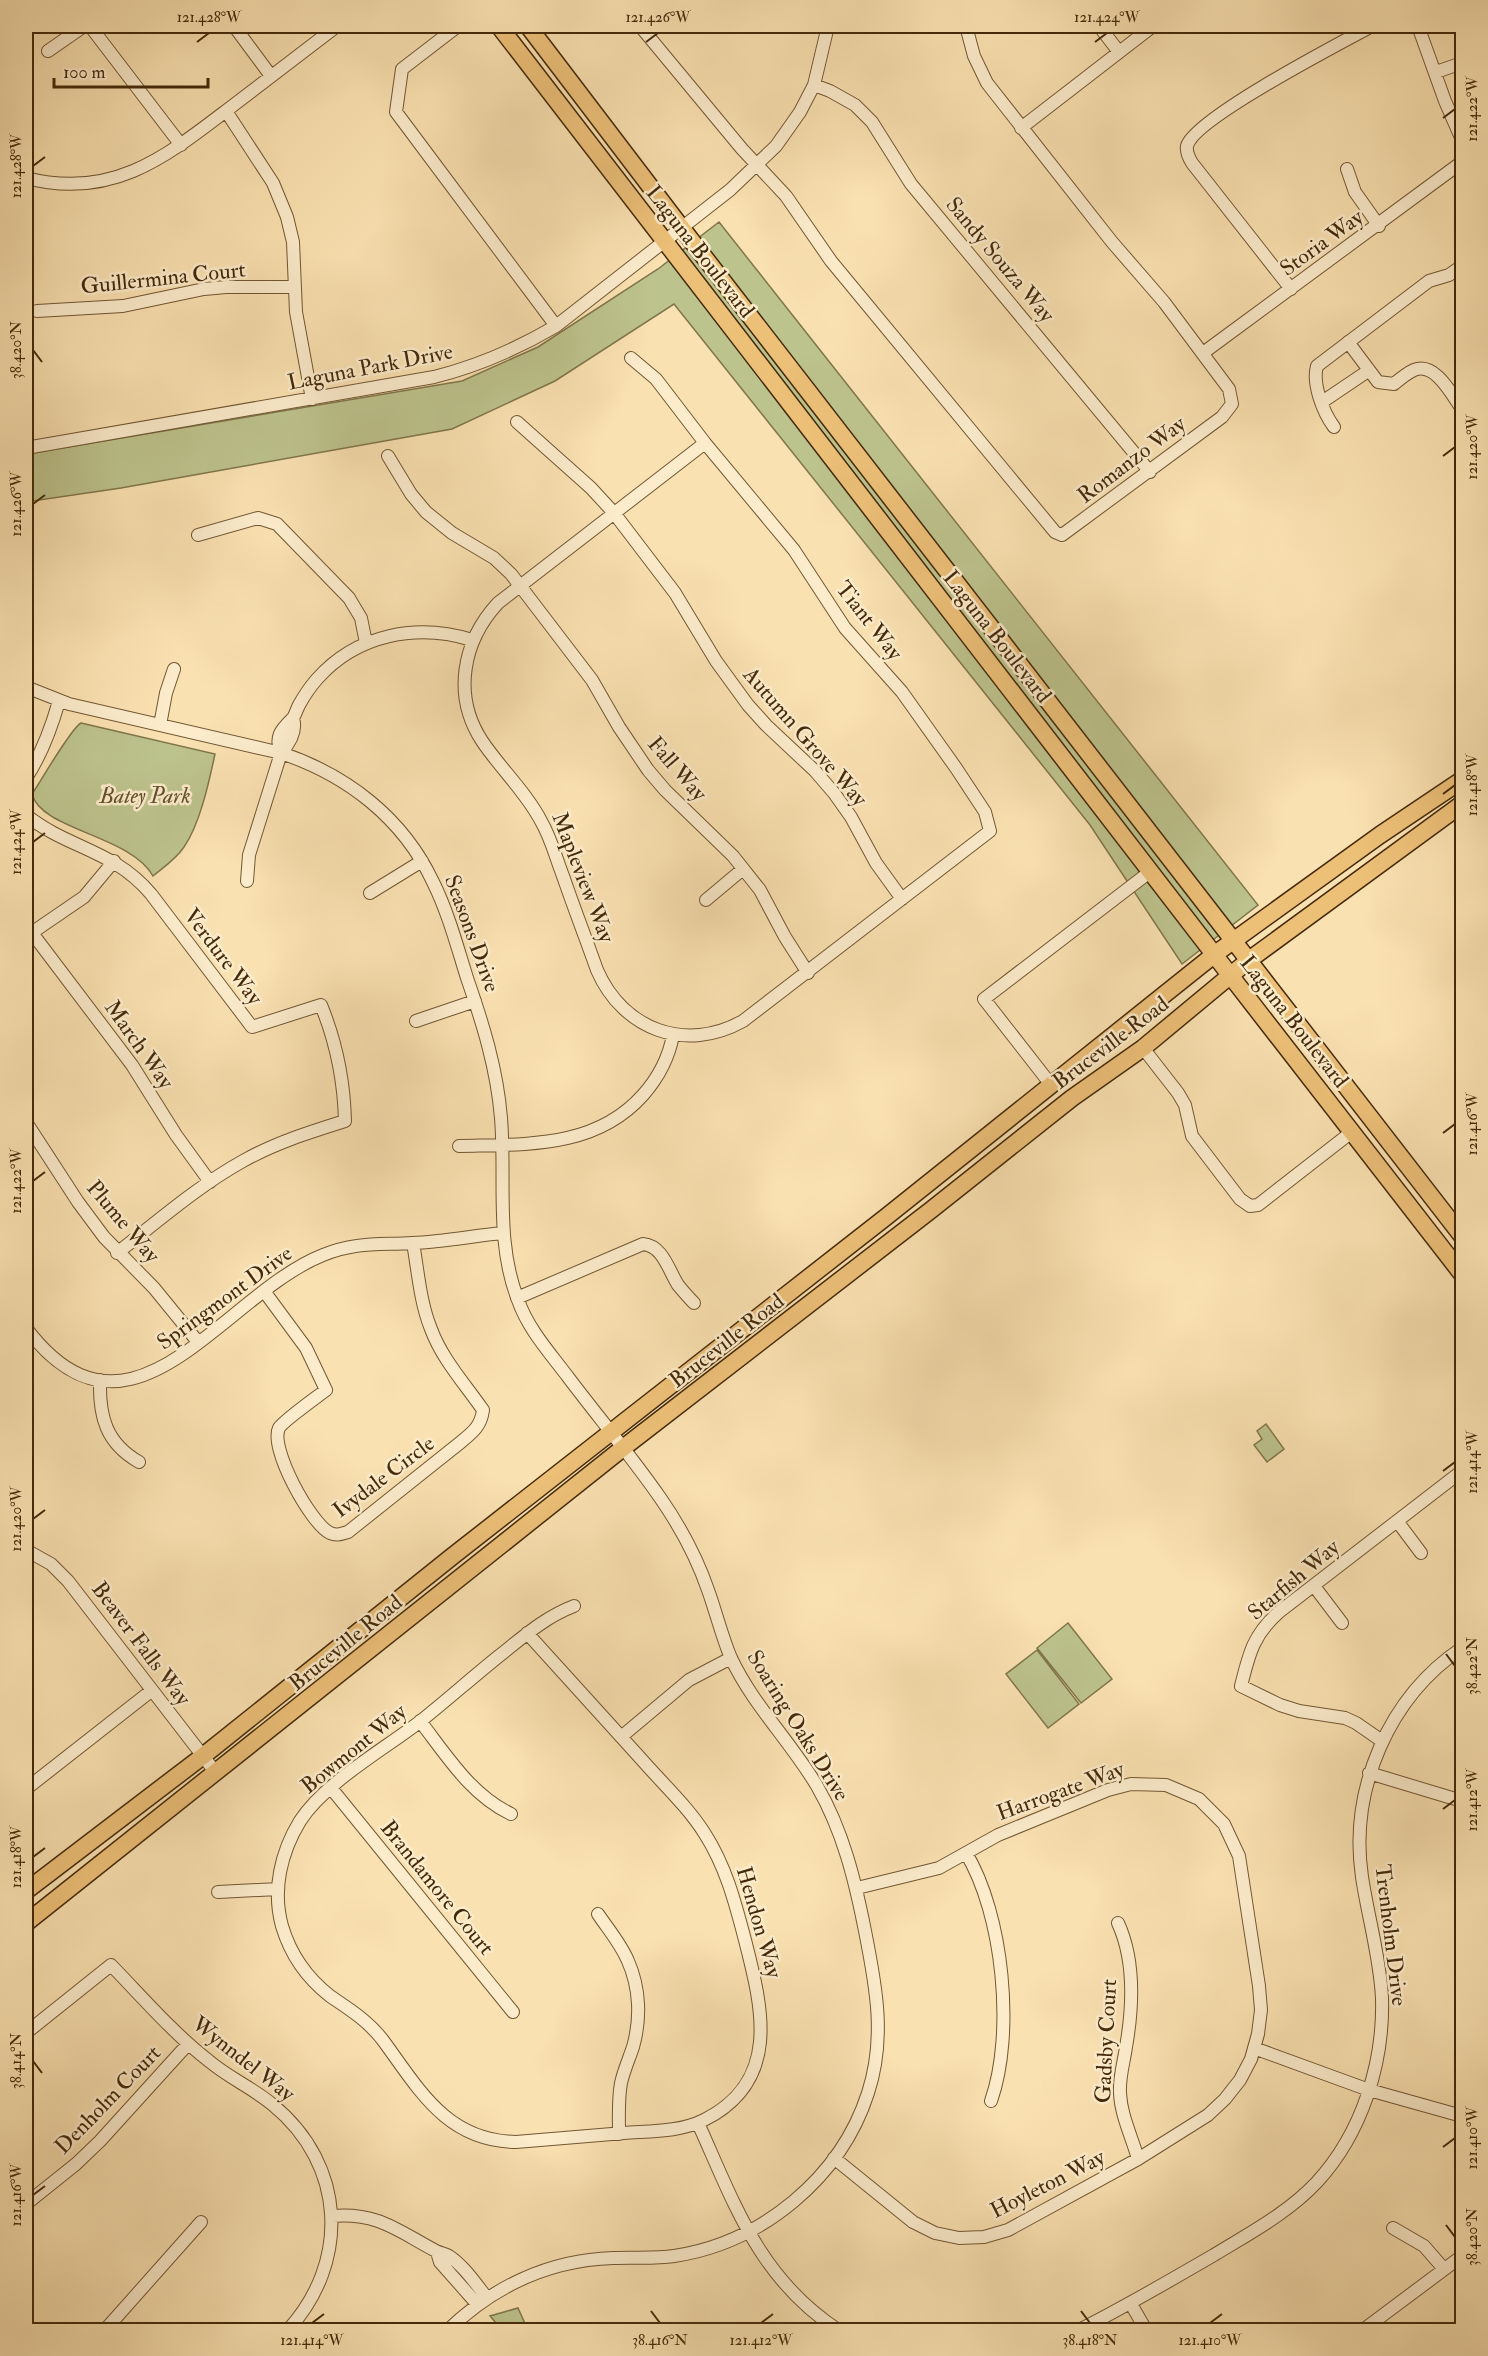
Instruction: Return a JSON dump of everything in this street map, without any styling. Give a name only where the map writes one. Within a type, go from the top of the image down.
[{"type":"main road","name":"Laguna Boulevard","points":[[499,26],[1462,1274]]},
{"type":"main road","name":"Laguna Boulevard","points":[[528,26],[1462,1236]]},
{"type":"main road","name":"Bruceville Road","points":[[26,1891],[203,1756],[454,1555],[1052,1086],[1215,954],[1380,835],[1462,780]]},
{"type":"main road","name":"Bruceville Road","points":[[26,1923],[623,1448],[1072,1098],[1143,1048],[1248,960],[1462,804]]},
{"type":"main road","points":[[1445,1251],[1462,1257]]},
{"type":"street","points":[[48,51],[84,26]]},
{"type":"street","points":[[90,26],[181,145]]},
{"type":"street","points":[[234,26],[271,76]]},
{"type":"street","points":[[26,178],[53,183],[78,184],[103,181],[145,168],[181,145],[337,26]]},
{"type":"street","points":[[458,26],[402,69],[396,112],[556,326]]},
{"type":"street","points":[[640,26],[757,165]]},
{"type":"street","name":"Laguna Park Drive","points":[[26,448],[312,399],[458,371],[506,353],[556,326],[730,189],[776,146],[800,112],[814,85],[828,26]]},
{"type":"street","name":"Romanzo Way","points":[[757,165],[799,213],[831,261],[1055,532],[1062,535],[1070,531],[1222,417],[1232,404],[1229,389],[1164,302],[1118,250],[987,83],[974,56],[966,26]]},
{"type":"street","points":[[1099,26],[1119,52]]},
{"type":"street","points":[[1021,128],[1153,26]]},
{"type":"street","points":[[1291,289],[1192,163],[1187,147],[1192,137],[1238,102],[1372,26]]},
{"type":"street","points":[[1418,26],[1445,101],[1462,140]]},
{"type":"street","points":[[1436,72],[1462,63]]},
{"type":"street","name":"Sandy Souza Way","points":[[814,85],[855,105],[872,122],[911,184],[1150,472]]},
{"type":"street","points":[[225,111],[266,172],[283,206],[293,242],[296,312],[312,399]]},
{"type":"street","name":"Storia Way","points":[[1203,353],[1379,226],[1462,162]]},
{"type":"street","points":[[1347,169],[1355,192],[1379,226]]},
{"type":"street","points":[[1334,428],[1326,417],[1315,372],[1317,366],[1429,281],[1449,275],[1462,266]]},
{"type":"street","name":"Guillermina Court","points":[[37,311],[123,306],[204,289],[295,287]]},
{"type":"street","points":[[1348,342],[1378,382],[1394,384],[1418,369],[1432,371],[1462,408]]},
{"type":"street","name":"Tiant Way","points":[[631,358],[656,379],[705,443],[794,550],[845,627],[902,692],[985,812],[990,831]]},
{"type":"street","points":[[1322,402],[1368,371]]},
{"type":"street","name":"Autumn Grove Way","points":[[517,422],[591,488],[614,513],[675,593],[737,690],[766,725],[815,771],[834,793],[851,817],[876,863],[902,899]]},
{"type":"street","name":"Mapleview Way","points":[[705,443],[519,586],[490,611],[472,640],[464,673],[465,696],[470,718],[480,738],[542,822],[602,981],[615,1001],[633,1018],[654,1029],[673,1035],[709,1034],[732,1027],[808,973],[990,831]]},
{"type":"street","name":"Fall Way","points":[[388,456],[411,495],[426,512],[452,533],[494,558],[519,586],[592,680],[619,727],[648,770],[664,790],[733,856],[760,890],[785,937],[808,973]]},
{"type":"street","points":[[198,535],[258,518],[277,524],[349,598],[360,618],[366,643]]},
{"type":"street","points":[[247,881],[249,855],[281,753],[278,744],[281,730],[287,720],[293,718],[302,699],[317,679],[334,662],[366,643],[393,634],[423,631],[448,633],[472,640]]},
{"type":"street","points":[[160,725],[166,693],[174,669]]},
{"type":"street","name":"Seasons Drive","points":[[26,687],[59,701],[281,753],[328,771],[369,799],[388,817],[422,861],[443,906],[492,1058],[502,1144],[502,1233],[504,1252],[517,1298],[533,1329],[611,1433]]},
{"type":"street","points":[[26,778],[41,753],[59,701]]},
{"type":"street","name":"Verdure Way","points":[[26,815],[53,834],[114,861],[134,876],[151,894],[252,1027],[321,1005],[331,1029],[341,1068],[345,1121],[274,1145],[244,1160],[210,1182],[117,1252]]},
{"type":"street","points":[[29,935],[84,897],[114,861]]},
{"type":"street","points":[[370,893],[422,861]]},
{"type":"street","points":[[706,900],[743,869]]},
{"type":"street","points":[[1052,1086],[984,999],[1151,871]]},
{"type":"street","name":"March Way","points":[[29,935],[132,1065],[176,1135],[210,1182]]},
{"type":"street","points":[[416,1021],[475,1000]]},
{"type":"street","points":[[459,1146],[564,1140],[588,1133],[610,1122],[630,1108],[654,1080],[666,1058],[673,1035]]},
{"type":"street","points":[[1143,1048],[1185,1105],[1192,1136],[1246,1205],[1258,1205],[1353,1131]]},
{"type":"street","name":"Plume Way","points":[[26,1122],[78,1203],[117,1252],[154,1288],[198,1342]]},
{"type":"street","name":"Springmont Drive","points":[[26,1328],[44,1352],[63,1366],[84,1376],[100,1380],[124,1381],[147,1375],[168,1364],[303,1264],[333,1251],[366,1243],[413,1243],[502,1233]]},
{"type":"street","name":"Ivydale Circle","points":[[264,1291],[306,1348],[326,1390],[280,1426],[276,1438],[283,1459],[303,1501],[328,1532],[337,1536],[348,1532],[469,1435],[481,1421],[483,1410],[441,1351],[430,1327],[423,1302],[413,1243]]},
{"type":"street","points":[[517,1298],[643,1244],[651,1245],[661,1253],[678,1285],[694,1303]]},
{"type":"street","points":[[100,1380],[102,1415],[111,1437],[125,1454],[139,1462]]},
{"type":"street","name":"Soaring Oaks Drive","points":[[448,2331],[482,2302],[515,2282],[564,2264],[596,2259],[674,2256],[700,2251],[747,2233],[764,2223],[797,2199],[834,2158],[848,2138],[868,2093],[874,2070],[879,2033],[876,1983],[857,1888],[841,1835],[819,1790],[799,1758],[758,1704],[731,1658],[692,1551],[661,1498],[611,1433]]},
{"type":"street","name":"Starfish Way","points":[[1382,1741],[1345,1718],[1299,1711],[1280,1705],[1241,1686],[1251,1648],[1263,1628],[1279,1612],[1462,1471]]},
{"type":"street","points":[[1397,1521],[1421,1553]]},
{"type":"street","name":"Beaver Falls Way","points":[[26,1550],[41,1557],[60,1572],[216,1773]]},
{"type":"street","points":[[1314,1586],[1342,1623]]},
{"type":"street","name":"Bowmont Way","points":[[574,1606],[550,1617],[527,1633],[420,1721],[331,1788],[308,1811],[290,1839],[280,1871],[278,1889],[285,1934],[294,1955],[306,1973],[322,1989],[370,2025],[431,2104],[458,2127],[480,2137],[503,2142],[668,2130],[698,2123]]},
{"type":"street","name":"Hendon Way","points":[[527,1633],[690,1813],[717,1854],[731,1887],[758,1991],[761,2040],[751,2074],[729,2103],[698,2123]]},
{"type":"street","name":"Trenholm Drive","points":[[1079,2331],[1131,2304],[1258,2228],[1296,2201],[1317,2181],[1348,2138],[1369,2090],[1379,2050],[1382,2006],[1379,1969],[1361,1863],[1361,1826],[1369,1773],[1382,1741],[1414,1692],[1431,1673],[1462,1648]]},
{"type":"street","points":[[621,1737],[689,1680],[731,1658]]},
{"type":"street","points":[[26,1789],[151,1691]]},
{"type":"street","points":[[420,1721],[477,1793],[496,1807],[511,1814]]},
{"type":"street","points":[[1369,1773],[1462,1801]]},
{"type":"street","name":"Harrogate Way","points":[[857,1888],[929,1872],[998,1835],[1119,1786],[1155,1783],[1178,1788],[1199,1799],[1224,1824],[1239,1856],[1260,1998],[1260,2022],[1254,2048]]},
{"type":"street","name":"Brandamore Court","points":[[331,1788],[513,2012]]},
{"type":"street","points":[[966,1853],[984,1889],[1003,1983],[1002,2055],[999,2080],[991,2101]]},
{"type":"street","points":[[218,1892],[278,1889]]},
{"type":"street","points":[[598,1914],[623,1951],[632,1972],[637,1994],[638,2017],[635,2039],[621,2084],[619,2134]]},
{"type":"street","name":"Gadsby Court","points":[[1118,1923],[1126,1941],[1131,1987],[1126,2044],[1120,2079],[1120,2102],[1138,2160]]},
{"type":"street","name":"Wynndel Way","points":[[26,2033],[111,1965],[188,2044],[230,2077],[273,2105],[302,2135],[321,2168],[329,2193],[332,2217],[331,2243],[321,2280],[310,2302],[288,2331]]},
{"type":"street","name":"Denholm Court","points":[[26,2204],[76,2164],[100,2141],[188,2044]]},
{"type":"street","points":[[1254,2048],[1369,2090],[1462,2116]]},
{"type":"street","name":"Hoyleton Way","points":[[834,2158],[913,2222],[935,2233],[972,2238],[1008,2230],[1138,2160],[1198,2122],[1217,2107],[1240,2080],[1254,2048]]},
{"type":"street","points":[[698,2123],[747,2233],[770,2267],[794,2295],[838,2331]]},
{"type":"street","points":[[332,2217],[353,2214],[375,2219],[437,2252],[440,2262],[482,2302]]},
{"type":"street","points":[[105,2331],[201,2222]]},
{"type":"street","points":[[1393,2228],[1424,2246],[1444,2270]]},
{"type":"street","points":[[1363,2331],[1462,2256]]},
{"type":"street","points":[[1131,2304],[1146,2331]]},
{"type":"green space","points":[[719,222],[1258,905],[1182,964],[1090,825],[674,304],[555,381],[452,429],[121,488],[26,502],[26,454],[462,381],[538,347],[658,269]]},
{"type":"green space","name":"Batey Park","points":[[81,723],[215,754],[203,802],[190,838],[170,863],[153,876],[142,862],[126,851],[51,816],[39,806],[32,794],[63,744]]},
{"type":"green space","points":[[1266,1424],[1284,1449],[1267,1462],[1254,1445],[1262,1439],[1257,1431]]},
{"type":"green space","points":[[1068,1623],[1112,1679],[1081,1703],[1037,1648]]},
{"type":"green space","points":[[1037,1650],[1079,1704],[1048,1728],[1006,1674]]},
{"type":"green space","points":[[518,2308],[527,2328],[521,2330],[502,2330],[490,2316]]}]
